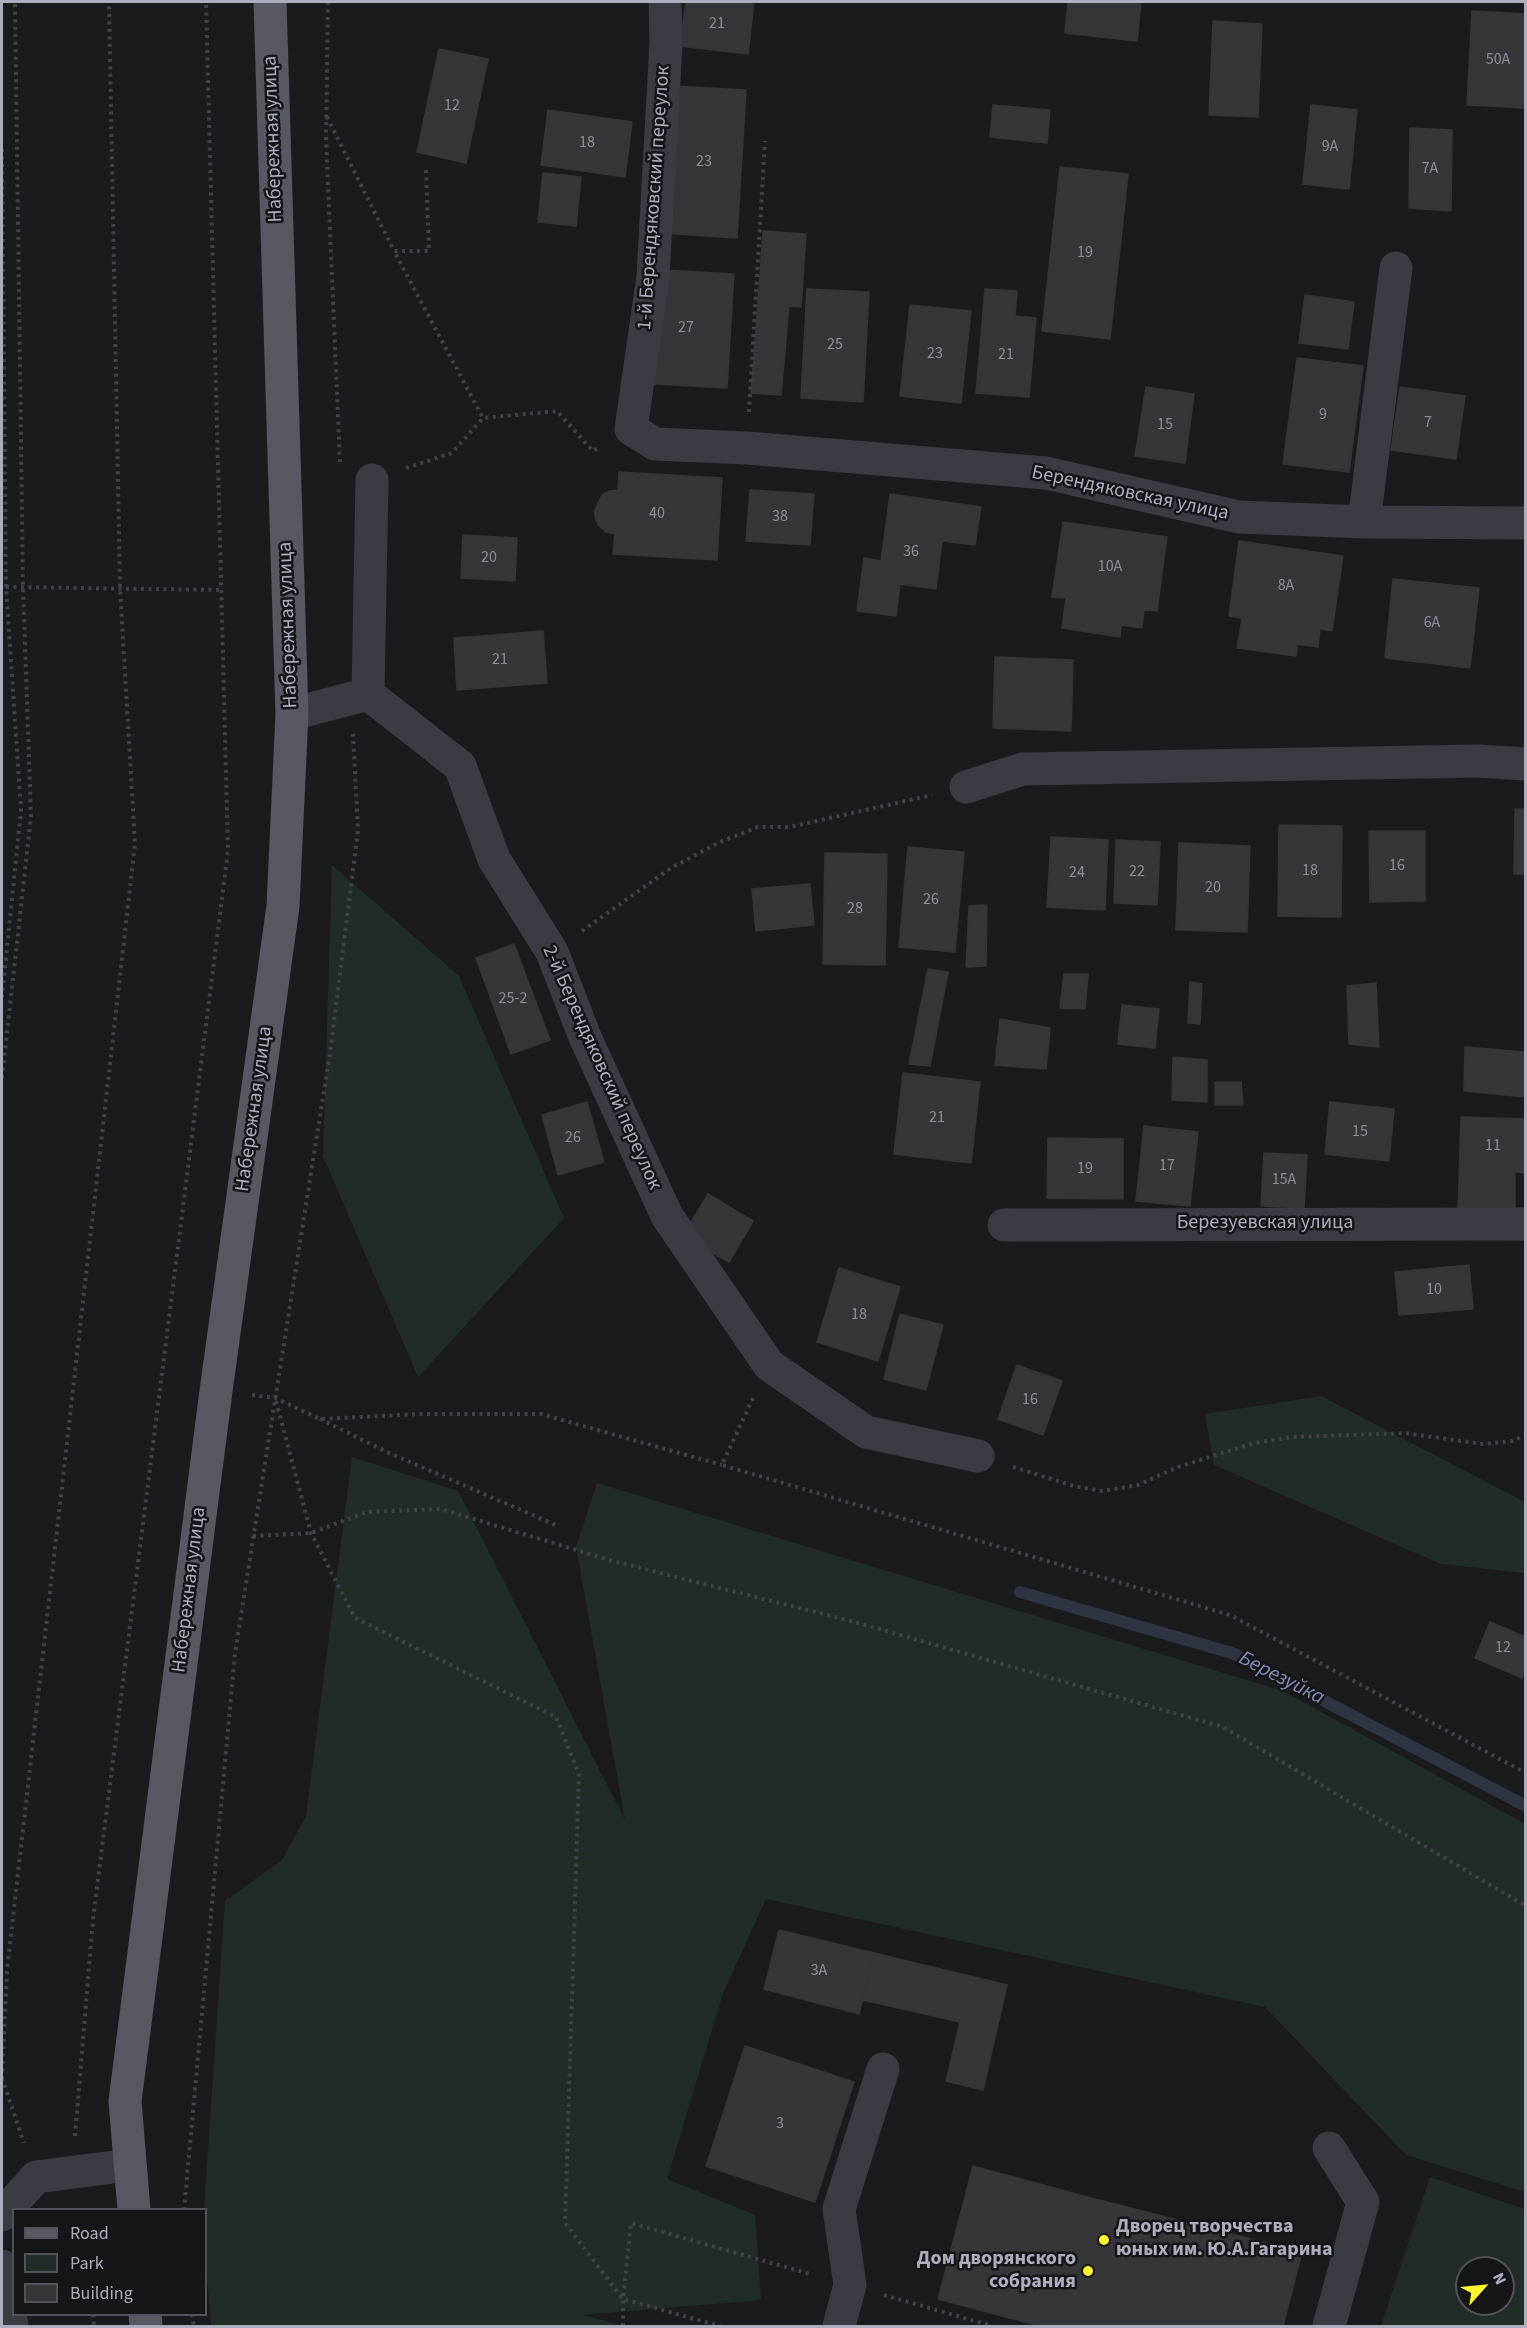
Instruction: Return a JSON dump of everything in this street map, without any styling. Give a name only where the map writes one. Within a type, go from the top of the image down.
[{"type":"main road","name":"Набережная улица","points":[[134,2208],[125,2101],[216,1391],[283,906],[292,714],[270,2]]},
{"type":"street","name":"1-й Берендяковский переулок","points":[[631,429],[653,276],[666,43],[665,2]]},
{"type":"street","points":[[1364,522],[1396,268]]},
{"type":"street","name":"Берендяковская улица","points":[[631,429],[655,444],[747,448],[1046,473],[1239,517],[1364,522],[1526,523]]},
{"type":"street","points":[[292,714],[368,694],[372,480]]},
{"type":"street","name":"2-й Берендяковский переулок","points":[[368,694],[460,766],[494,860],[552,952],[585,1036],[667,1216],[769,1365]]},
{"type":"street","points":[[966,787],[1023,769],[1478,761],[1526,764]]},
{"type":"street","name":"Березуевская улица","points":[[1004,1225],[1526,1224]]},
{"type":"street","points":[[769,1365],[866,1432],[978,1456]]},
{"type":"street","points":[[839,2326],[850,2285],[839,2209],[883,2069]]},
{"type":"street","points":[[1329,2148],[1363,2202],[1329,2326]]},
{"type":"street","points":[[2,2215],[36,2177],[129,2165]]},
{"type":"street","points":[[2,2266],[12,2326]]},
{"type":"path","points":[[2,1078],[31,816],[23,587],[15,2]]},
{"type":"path","points":[[2,2079],[7,1970],[135,844],[120,588],[109,2]]},
{"type":"path","points":[[78,2172],[75,2136],[93,1919],[228,851],[206,2]]},
{"type":"path","points":[[326,116],[394,251],[483,418]]},
{"type":"path","points":[[747,448],[765,141]]},
{"type":"path","points":[[2,149],[6,587],[21,810],[2,997]]},
{"type":"path","points":[[394,251],[429,251],[426,170]]},
{"type":"path","points":[[372,480],[452,453],[483,418],[557,411],[593,451],[631,429]]},
{"type":"path","points":[[6,587],[222,590]]},
{"type":"path","points":[[552,952],[671,868],[720,842],[758,827],[790,827],[966,787]]},
{"type":"path","points":[[722,1465],[769,1365]]},
{"type":"path","points":[[216,1391],[275,1398],[387,1452],[558,1526]]},
{"type":"path","points":[[275,1398],[311,1533],[356,1618],[556,1717],[579,1774],[565,2223],[623,2299],[720,2326]]},
{"type":"path","points":[[320,1419],[421,1413],[541,1414],[722,1465],[1230,1615],[1526,1773]]},
{"type":"path","points":[[978,1456],[1074,1486],[1102,1491],[1138,1485],[1178,1467],[1254,1443],[1293,1437],[1405,1433],[1483,1444],[1512,1441],[1526,1435]]},
{"type":"path","points":[[253,1536],[311,1533],[367,1512],[441,1509],[609,1560],[851,1621],[1223,1728],[1526,1906]]},
{"type":"path","points":[[623,2326],[623,2299],[631,2223],[992,2326]]},
{"type":"green space","points":[[332,865],[459,976],[564,1218],[418,1377],[323,1156]]},
{"type":"green space","points":[[1321,1396],[1525,1502],[1525,1573],[1441,1564],[1214,1465],[1205,1414]]},
{"type":"green space","points":[[352,1457],[458,1491],[625,1820],[576,1547],[597,1483],[1283,1691],[1525,1824],[1525,2192],[1406,2155],[1265,2007],[766,1899],[723,1993],[667,2179],[755,2215],[761,2300],[582,2315],[625,2326],[211,2326],[207,2275],[207,2208],[204,2208],[225,1901],[282,1860],[306,1816]]},
{"type":"green space","points":[[1430,2177],[1525,2209],[1525,2326],[1381,2326]]},
{"type":"building","points":[[686,2],[754,2],[748,54],[680,46]]},
{"type":"building","points":[[1068,2],[1141,2],[1137,41],[1065,33]]},
{"type":"building","points":[[1472,11],[1526,14],[1526,108],[1467,105]]},
{"type":"building","points":[[1213,21],[1262,24],[1258,117],[1209,115]]},
{"type":"building","points":[[439,49],[488,59],[466,163],[417,152]]},
{"type":"building","points":[[672,86],[746,90],[737,238],[663,233]]},
{"type":"building","points":[[993,105],[1050,110],[1047,143],[990,137]]},
{"type":"building","points":[[1311,105],[1357,110],[1349,189],[1303,184]]},
{"type":"building","points":[[548,110],[632,122],[625,177],[541,165]]},
{"type":"building","points":[[1410,128],[1452,130],[1451,211],[1409,208]]},
{"type":"building","points":[[1060,167],[1128,174],[1110,339],[1042,331]]},
{"type":"building","points":[[543,173],[581,177],[576,226],[538,222]]},
{"type":"building","points":[[763,231],[806,234],[801,307],[758,304]]},
{"type":"building","points":[[645,269],[734,274],[727,388],[639,383]]},
{"type":"building","points":[[807,289],[869,292],[863,402],[801,398]]},
{"type":"building","points":[[985,289],[1017,291],[1015,316],[1036,318],[1029,397],[976,393]]},
{"type":"building","points":[[1305,295],[1354,302],[1348,349],[1299,343]]},
{"type":"building","points":[[758,304],[789,306],[781,395],[751,393]]},
{"type":"building","points":[[910,305],[971,311],[961,403],[900,396]]},
{"type":"building","points":[[1297,358],[1363,366],[1349,472],[1283,464]]},
{"type":"building","points":[[1146,387],[1194,394],[1185,463],[1135,456]]},
{"type":"building","points":[[1400,387],[1465,396],[1456,459],[1391,450]]},
{"type":"building","points":[[619,472],[722,478],[717,560],[613,554],[615,534],[606,532],[599,526],[595,518],[595,510],[602,495],[618,490]]},
{"type":"building","points":[[750,490],[814,494],[810,545],[746,541]]},
{"type":"building","points":[[890,494],[981,507],[975,545],[942,541],[936,589],[900,584],[896,616],[857,611],[864,558],[881,561]]},
{"type":"building","points":[[1063,522],[1167,537],[1157,611],[1144,610],[1142,628],[1121,625],[1120,637],[1062,628],[1066,598],[1052,597]]},
{"type":"building","points":[[463,535],[517,538],[515,581],[461,578]]},
{"type":"building","points":[[1239,541],[1343,556],[1332,631],[1320,629],[1318,647],[1297,644],[1296,656],[1237,648],[1242,618],[1229,616]]},
{"type":"building","points":[[1393,579],[1479,588],[1470,668],[1385,658]]},
{"type":"building","points":[[543,631],[547,683],[457,690],[454,638]]},
{"type":"building","points":[[995,657],[1073,660],[1071,731],[993,728]]},
{"type":"building","points":[[1515,809],[1526,809],[1526,874],[1514,874]]},
{"type":"building","points":[[1279,825],[1342,826],[1341,917],[1278,916]]},
{"type":"building","points":[[1369,831],[1425,831],[1425,901],[1370,902]]},
{"type":"building","points":[[1051,837],[1108,840],[1105,910],[1047,907]]},
{"type":"building","points":[[1116,840],[1160,842],[1157,905],[1114,903]]},
{"type":"building","points":[[1179,843],[1250,846],[1247,932],[1176,930]]},
{"type":"building","points":[[908,847],[964,852],[955,952],[899,947]]},
{"type":"building","points":[[825,853],[887,854],[885,965],[823,964]]},
{"type":"building","points":[[810,884],[814,925],[756,931],[752,889]]},
{"type":"building","points":[[987,905],[986,966],[966,967],[969,906]]},
{"type":"building","points":[[514,944],[550,1040],[511,1054],[476,958]]},
{"type":"building","points":[[928,969],[948,972],[930,1066],[909,1064]]},
{"type":"building","points":[[1064,974],[1088,974],[1085,1009],[1060,1008]]},
{"type":"building","points":[[1190,982],[1202,984],[1200,1024],[1188,1023]]},
{"type":"building","points":[[1376,983],[1379,1047],[1349,1044],[1347,986]]},
{"type":"building","points":[[1122,1005],[1159,1009],[1155,1048],[1118,1044]]},
{"type":"building","points":[[1000,1019],[1050,1028],[1046,1069],[995,1065]]},
{"type":"building","points":[[1465,1047],[1526,1052],[1526,1097],[1464,1091]]},
{"type":"building","points":[[1173,1057],[1207,1060],[1207,1102],[1172,1100]]},
{"type":"building","points":[[903,1073],[980,1082],[971,1163],[894,1154]]},
{"type":"building","points":[[1215,1082],[1241,1082],[1243,1105],[1215,1105]]},
{"type":"building","points":[[587,1102],[604,1162],[558,1175],[542,1115]]},
{"type":"building","points":[[1330,1102],[1394,1109],[1389,1161],[1325,1154]]},
{"type":"building","points":[[1461,1117],[1526,1119],[1526,1173],[1515,1172],[1515,1213],[1458,1212]]},
{"type":"building","points":[[1144,1126],[1198,1132],[1190,1206],[1136,1201]]},
{"type":"building","points":[[1048,1138],[1123,1139],[1123,1199],[1047,1198]]},
{"type":"building","points":[[1264,1153],[1307,1155],[1304,1208],[1261,1206]]},
{"type":"building","points":[[708,1194],[753,1221],[729,1262],[683,1236]]},
{"type":"building","points":[[1469,1265],[1473,1309],[1399,1315],[1395,1272]]},
{"type":"building","points":[[839,1268],[900,1287],[878,1361],[817,1342]]},
{"type":"building","points":[[900,1314],[943,1325],[926,1390],[884,1379]]},
{"type":"building","points":[[1017,1365],[1062,1381],[1043,1435],[998,1419]]},
{"type":"building","points":[[1490,1622],[1526,1637],[1526,1670],[1522,1678],[1475,1658]]},
{"type":"building","points":[[779,1930],[874,1953],[859,2014],[764,1989]]},
{"type":"building","points":[[874,1953],[1007,1985],[983,2090],[946,2081],[960,2022],[863,2000]]},
{"type":"building","points":[[745,2046],[854,2082],[815,2202],[706,2166]]},
{"type":"building","name":"Дворец творчества юных им. Ю.А.Гагарина","points":[[973,2166],[1302,2252],[1283,2326],[1040,2326],[938,2299]]},
{"type":"waterway","name":"Березуйка","points":[[1020,1592],[1232,1653],[1526,1806]]},
{"type":"place","name":"Дворец творчества юных им. Ю.А.Гагарина","points":[[1104,2240]]},
{"type":"place","name":"Дом дворянского собрания","points":[[1088,2271]]}]
